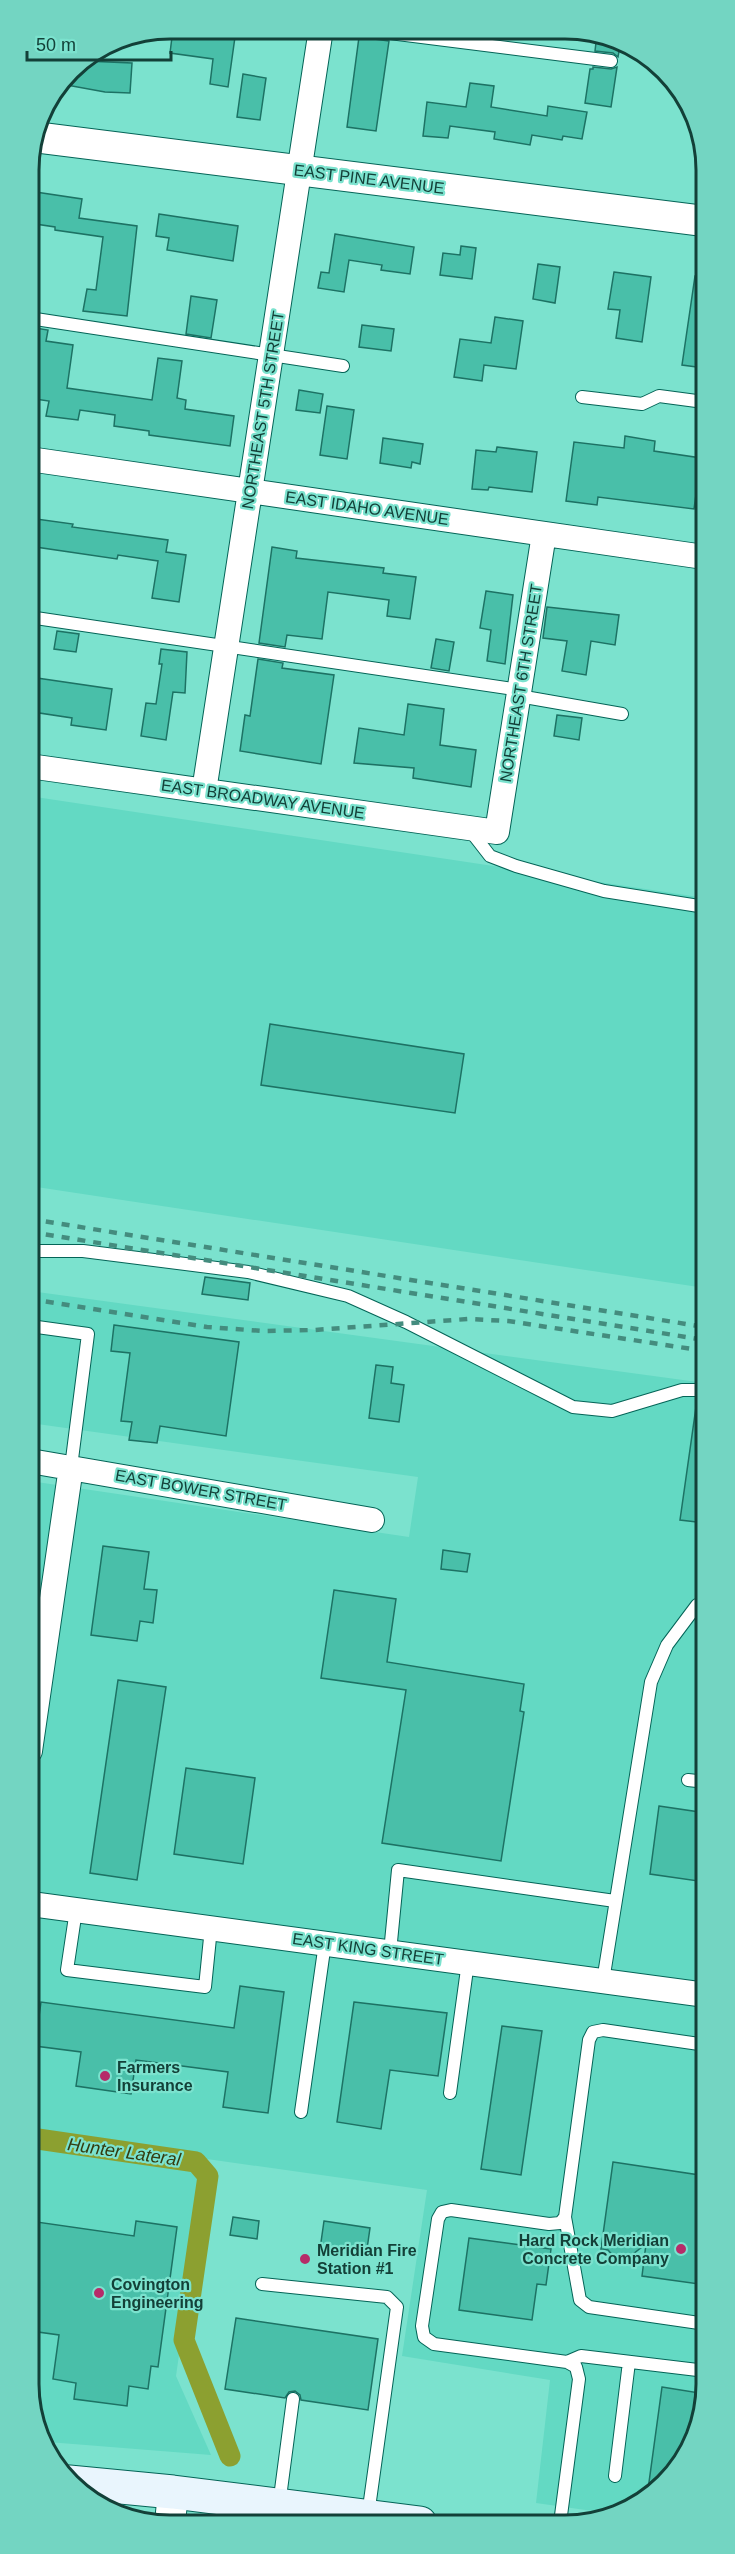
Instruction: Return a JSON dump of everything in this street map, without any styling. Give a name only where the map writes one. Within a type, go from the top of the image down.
[{"type":"main road","points":[[89,2487],[171,2507],[279,2505],[359,2515]]},
{"type":"street","name":"NORTHEAST 5TH STREET","points":[[204,791],[320,39]]},
{"type":"street","name":"EAST PINE AVENUE","points":[[44,138],[696,220]]},
{"type":"street","name":"EAST IDAHO AVENUE","points":[[39,460],[696,556]]},
{"type":"street","name":"NORTHEAST 6TH STREET","points":[[497,832],[544,534]]},
{"type":"street","name":"EAST BROADWAY AVENUE","points":[[39,767],[497,832]]},
{"type":"street","name":"EAST BOWER STREET","points":[[39,1462],[372,1520]]},
{"type":"street","points":[[39,1689],[71,1467]]},
{"type":"street","name":"EAST KING STREET","points":[[39,1905],[696,1994]]},
{"type":"lane","points":[[437,39],[611,61]]},
{"type":"lane","points":[[39,320],[343,366]]},
{"type":"lane","points":[[582,397],[642,404],[659,396],[696,401]]},
{"type":"lane","points":[[39,618],[520,693],[622,714]]},
{"type":"lane","points":[[468,828],[490,856],[516,866],[604,891],[696,906]]},
{"type":"lane","points":[[39,1251],[83,1251],[248,1272],[348,1296],[406,1322],[573,1407],[612,1411],[681,1390],[696,1390]]},
{"type":"lane","points":[[39,1327],[88,1334],[71,1467]]},
{"type":"lane","points":[[603,1981],[651,1682],[667,1646],[696,1606]]},
{"type":"lane","points":[[688,1780],[696,1781]]},
{"type":"lane","points":[[390,1952],[398,1870],[615,1901]]},
{"type":"lane","points":[[76,1910],[68,1970],[205,1987],[211,1928]]},
{"type":"lane","points":[[301,2112],[325,1943]]},
{"type":"lane","points":[[450,2093],[468,1962]]},
{"type":"lane","points":[[696,2044],[603,2030],[593,2032],[589,2040],[565,2217],[580,2300],[589,2307],[696,2323]]},
{"type":"lane","points":[[561,2515],[579,2379],[576,2367],[567,2362],[434,2344],[424,2337],[422,2326],[438,2219],[442,2212],[451,2210],[549,2224],[561,2223],[565,2217]]},
{"type":"lane","points":[[262,2284],[387,2297],[397,2307],[367,2515]]},
{"type":"lane","points":[[567,2362],[581,2356],[696,2370]]},
{"type":"lane","points":[[615,2476],[628,2362]]},
{"type":"lane","points":[[279,2505],[293,2399]]},
{"type":"shaded area","points":[[39,798],[696,897],[696,1287],[39,1187]]},
{"type":"shaded area","points":[[39,1292],[696,1382],[696,2392],[692,2418],[686,2434],[674,2457],[663,2470],[638,2493],[607,2508],[594,2511],[536,2503],[550,2380],[402,2356],[427,2190],[207,2159],[176,2376],[211,2455],[53,2442],[46,2426],[40,2401],[39,1482],[409,1537],[418,1477],[39,1424]]},
{"type":"building","points":[[172,39],[235,39],[228,87],[210,84],[213,59],[170,53]]},
{"type":"building","points":[[359,39],[389,41],[376,131],[347,127]]},
{"type":"building","points":[[596,43],[619,51],[618,57],[613,53],[595,51]]},
{"type":"building","points":[[96,62],[132,63],[130,93],[105,92],[71,86],[77,77]]},
{"type":"building","points":[[593,67],[611,69],[617,67],[611,107],[585,103],[590,69]]},
{"type":"building","points":[[243,74],[266,78],[260,120],[237,117]]},
{"type":"building","points":[[470,83],[494,86],[491,107],[547,116],[548,106],[587,112],[582,139],[563,136],[562,140],[532,135],[530,145],[494,139],[495,132],[450,126],[448,138],[423,136],[427,102],[466,107]]},
{"type":"building","points":[[39,193],[82,199],[79,218],[137,226],[127,316],[83,311],[87,289],[96,290],[103,237],[55,230],[55,227],[39,225]]},
{"type":"building","points":[[159,214],[238,226],[233,261],[167,250],[169,238],[156,236]]},
{"type":"building","points":[[335,234],[414,247],[410,274],[381,270],[382,265],[349,260],[344,292],[318,288],[321,272],[329,273]]},
{"type":"building","points":[[461,246],[476,248],[472,279],[440,275],[443,253],[460,255]]},
{"type":"building","points":[[538,264],[560,267],[555,303],[533,299]]},
{"type":"building","points":[[614,272],[651,277],[642,342],[616,338],[620,310],[608,309]]},
{"type":"building","points":[[695,276],[696,276],[696,367],[682,365]]},
{"type":"building","points":[[191,296],[217,300],[211,338],[186,334]]},
{"type":"building","points":[[495,317],[523,321],[516,369],[484,365],[482,381],[454,377],[460,339],[491,343]]},
{"type":"building","points":[[362,325],[394,329],[391,351],[359,347]]},
{"type":"building","points":[[39,329],[48,330],[46,341],[73,345],[67,388],[152,400],[158,358],[182,361],[177,398],[186,400],[185,409],[234,416],[230,446],[149,435],[149,431],[114,426],[115,415],[80,410],[78,420],[46,416],[49,401],[39,400]]},
{"type":"building","points":[[299,390],[323,394],[320,413],[296,410]]},
{"type":"building","points":[[327,406],[354,410],[347,459],[320,455]]},
{"type":"building","points":[[625,436],[655,441],[654,451],[696,457],[694,509],[598,497],[597,505],[566,501],[574,442],[624,448]]},
{"type":"building","points":[[383,438],[423,444],[420,464],[412,462],[411,468],[380,463]]},
{"type":"building","points":[[497,447],[537,452],[532,492],[489,487],[488,490],[472,489],[476,450],[496,452]]},
{"type":"building","points":[[39,519],[73,524],[72,527],[168,540],[166,552],[186,555],[179,602],[152,598],[158,561],[118,555],[117,559],[39,547]]},
{"type":"building","points":[[272,547],[297,551],[296,558],[384,568],[383,573],[416,577],[410,619],[387,616],[389,600],[328,592],[322,639],[287,635],[285,647],[259,643]]},
{"type":"building","points":[[486,591],[513,595],[505,664],[487,661],[491,630],[480,628]]},
{"type":"building","points":[[547,607],[619,615],[615,645],[591,641],[586,675],[562,671],[567,641],[543,638]]},
{"type":"building","points":[[57,631],[79,634],[76,652],[54,649]]},
{"type":"building","points":[[436,639],[454,642],[449,671],[431,668]]},
{"type":"building","points":[[161,649],[187,652],[185,693],[173,692],[166,740],[141,736],[146,703],[156,704],[162,664],[159,664]]},
{"type":"building","points":[[258,659],[283,663],[282,668],[334,675],[321,764],[240,751],[245,715],[250,716]]},
{"type":"building","points":[[39,678],[112,689],[106,730],[71,725],[72,718],[39,713]]},
{"type":"building","points":[[408,704],[444,709],[440,745],[476,750],[471,787],[413,778],[414,768],[354,763],[359,728],[404,735]]},
{"type":"building","points":[[557,715],[582,718],[579,740],[554,736]]},
{"type":"building","points":[[270,1024],[464,1054],[455,1113],[261,1085]]},
{"type":"building","points":[[205,1277],[250,1283],[248,1300],[202,1294]]},
{"type":"building","points":[[114,1325],[239,1342],[226,1436],[160,1426],[157,1443],[129,1440],[132,1422],[121,1421],[130,1353],[111,1351]]},
{"type":"building","points":[[376,1365],[393,1367],[391,1383],[404,1385],[399,1422],[369,1418]]},
{"type":"building","points":[[696,1407],[696,1522],[680,1520]]},
{"type":"building","points":[[103,1546],[149,1552],[144,1589],[157,1590],[153,1623],[140,1621],[137,1641],[91,1635]]},
{"type":"building","points":[[443,1550],[470,1554],[467,1572],[441,1569]]},
{"type":"building","points":[[334,1590],[396,1599],[387,1662],[524,1684],[520,1711],[524,1712],[501,1861],[382,1843],[406,1690],[321,1678]]},
{"type":"building","points":[[118,1680],[166,1687],[137,1880],[90,1873]]},
{"type":"building","points":[[186,1768],[255,1778],[243,1864],[174,1854]]},
{"type":"building","points":[[659,1806],[696,1812],[696,1881],[650,1874]]},
{"type":"building","points":[[240,1986],[284,1992],[268,2113],[223,2107],[228,2072],[136,2060],[131,2094],[76,2086],[81,2052],[39,2047],[41,2002],[234,2028]]},
{"type":"building","points":[[354,2002],[447,2013],[438,2076],[390,2070],[381,2129],[337,2122]]},
{"type":"building","points":[[502,2026],[542,2031],[521,2175],[481,2169]]},
{"type":"building","points":[[613,2162],[696,2174],[696,2284],[642,2276],[646,2244],[620,2264],[608,2250],[601,2249]]},
{"type":"building","points":[[233,2217],[259,2221],[257,2239],[230,2235]]},
{"type":"building","name":"Covington Engineering","points":[[136,2221],[177,2227],[158,2367],[151,2366],[148,2389],[129,2386],[127,2406],[74,2399],[76,2383],[53,2379],[59,2335],[39,2332],[39,2222],[134,2236]]},
{"type":"building","points":[[324,2221],[370,2228],[366,2256],[320,2249]]},
{"type":"building","points":[[469,2238],[551,2249],[546,2285],[537,2284],[532,2320],[459,2310]]},
{"type":"building","points":[[236,2318],[378,2339],[368,2410],[301,2400],[300,2395],[295,2391],[289,2392],[285,2398],[225,2389]]},
{"type":"building","points":[[662,2387],[696,2392],[692,2418],[682,2442],[674,2457],[649,2484]]},
{"type":"waterway","name":"Hunter Lateral","points":[[39,2139],[196,2162],[208,2176],[184,2340],[230,2456]]},
{"type":"railway","points":[[39,1220],[696,1326]]},
{"type":"railway","points":[[39,1233],[696,1339]]},
{"type":"railway","points":[[39,1300],[207,1327],[263,1331],[314,1330],[468,1319],[508,1321],[696,1350]]},
{"type":"place","name":"Farmers Insurance","points":[[105,2076]]},
{"type":"place","name":"Hard Rock Meridian Concrete Company","points":[[681,2249]]},
{"type":"place","name":"Meridian Fire Station #1","points":[[305,2259]]},
{"type":"place","name":"Covington Engineering","points":[[99,2293]]}]
